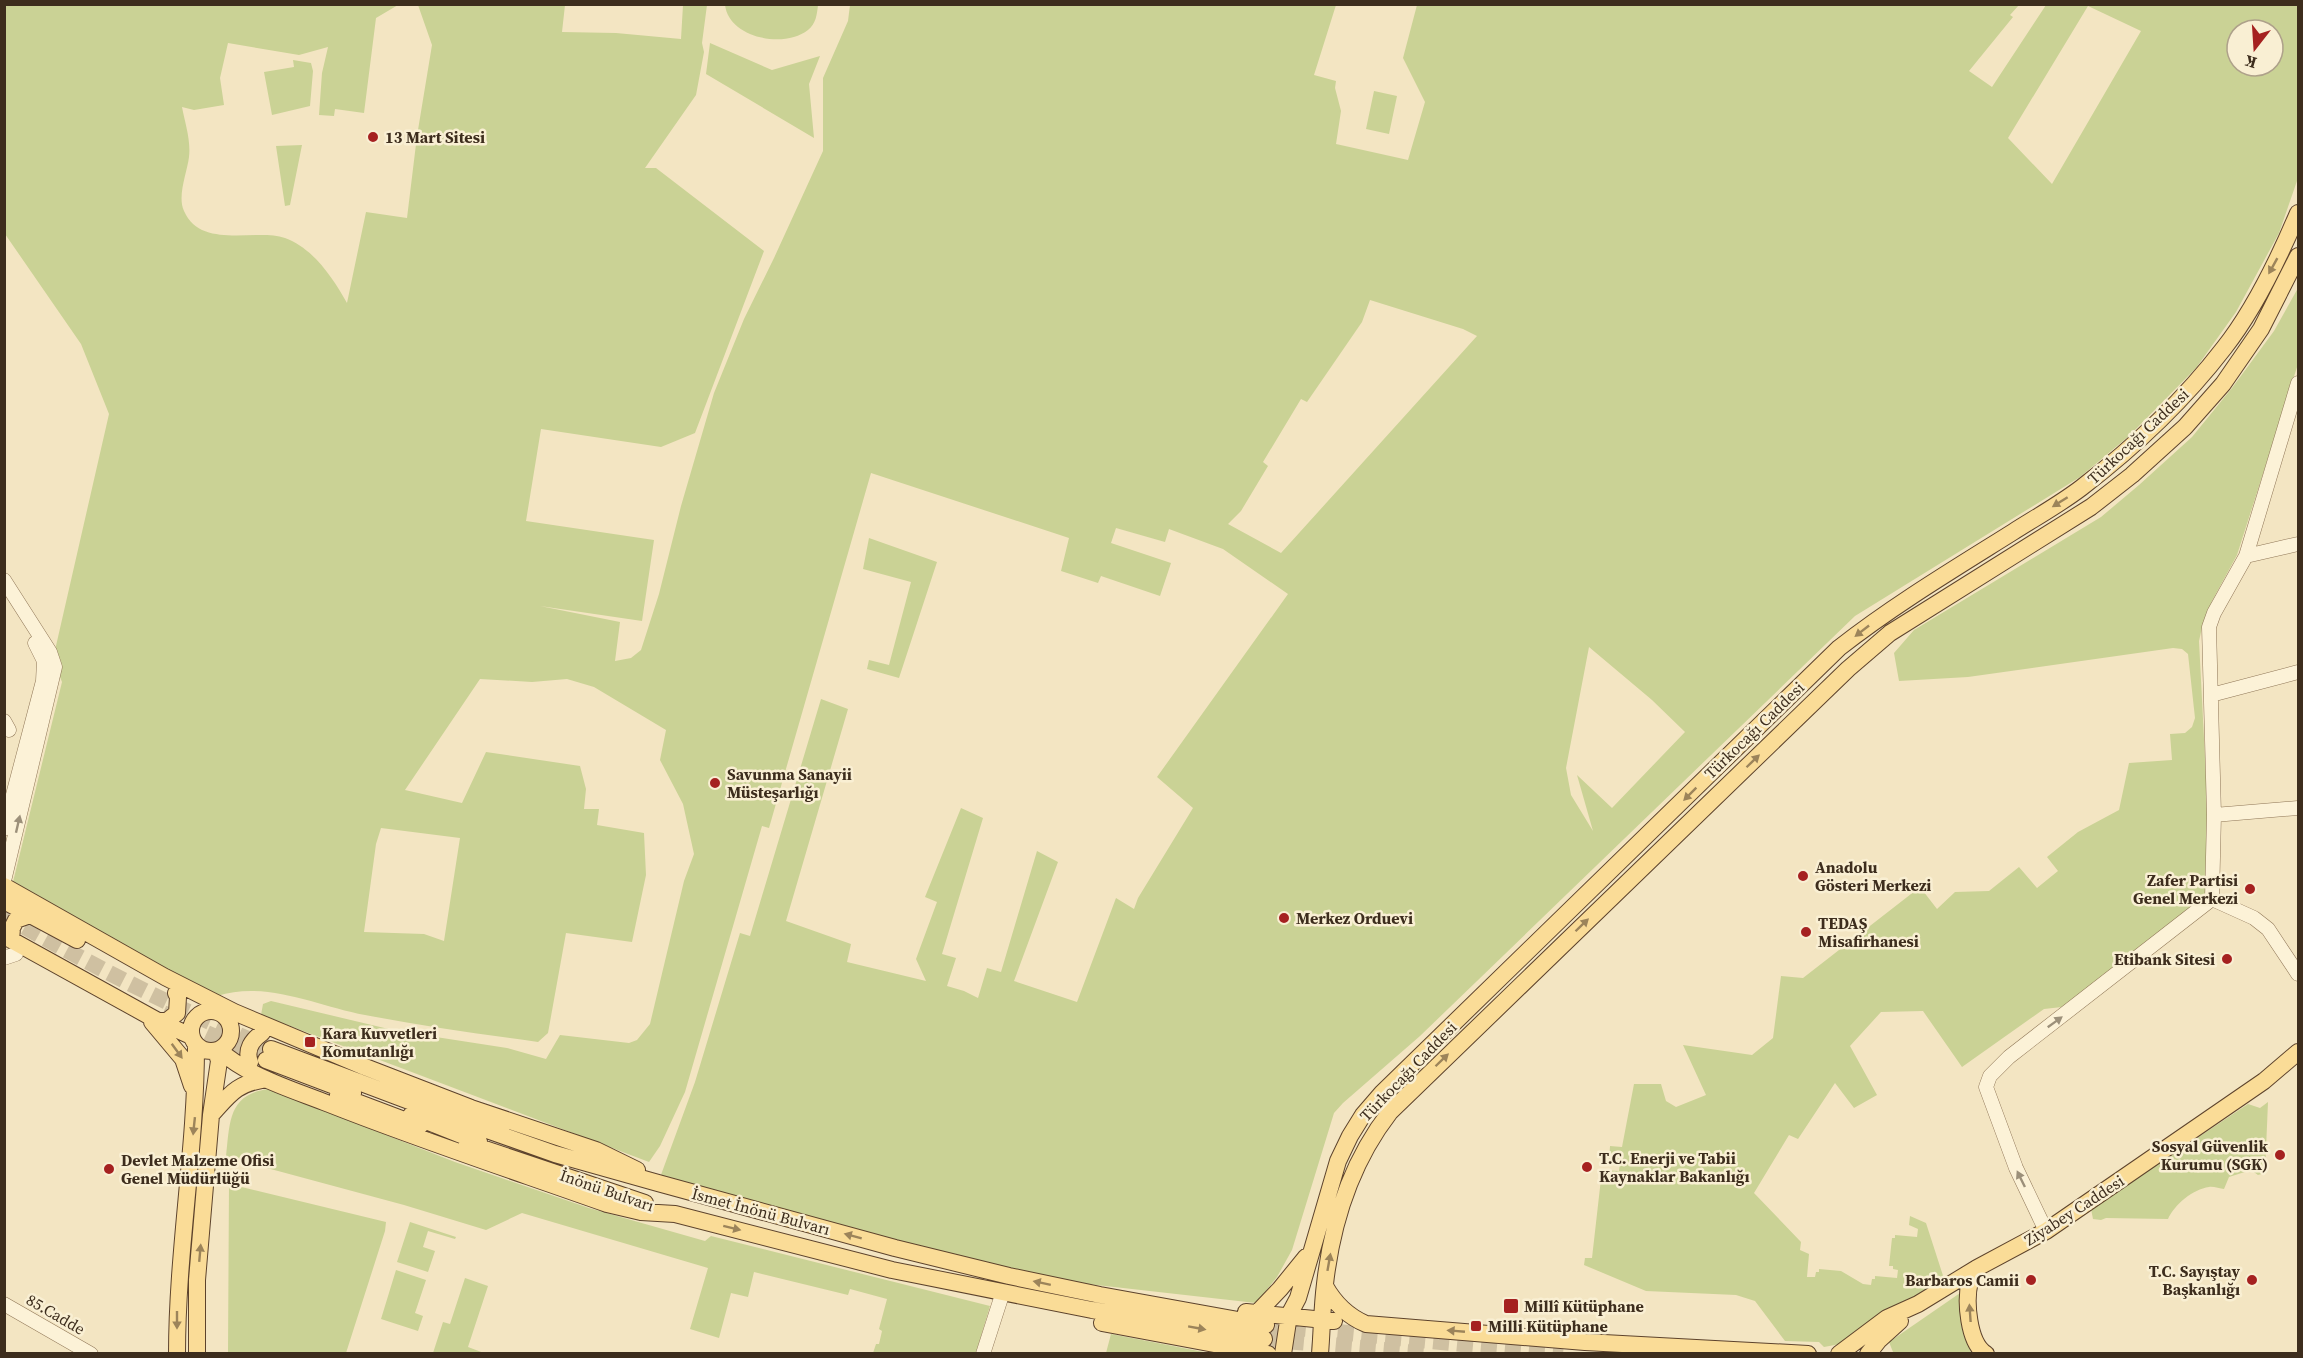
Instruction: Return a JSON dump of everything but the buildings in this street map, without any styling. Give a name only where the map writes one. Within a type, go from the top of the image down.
[{"type":"main road","name":"Türkocağı Caddesi","points":[[1283,1353],[1289,1315],[1298,1298],[1338,1161],[1363,1115],[1405,1070],[1839,648],[1881,616],[2080,489],[2166,413],[2225,347],[2281,252],[2298,213]]},
{"type":"main road","name":"Türkocağı Caddesi","points":[[1320,1353],[1325,1286],[1333,1239],[1349,1185],[1362,1154],[1376,1131],[1406,1095],[1848,669],[1890,633],[2091,507],[2132,475],[2185,427],[2223,384],[2260,329],[2298,256]]},
{"type":"main road","points":[[1881,616],[1890,633]]},
{"type":"main road","points":[[1602,880],[1619,889]]},
{"type":"main road","points":[[4,886],[165,977],[234,1012],[327,1052],[460,1104],[596,1150],[627,1163],[658,1183]]},
{"type":"main road","points":[[4,901],[206,1011],[219,1012],[228,1020],[389,1084],[658,1183]]},
{"type":"main road","points":[[30,915],[16,920],[8,947],[151,1017],[194,1041],[205,1051],[219,1049],[262,1057]]},
{"type":"main road","points":[[151,1017],[167,1021],[174,1017],[178,1004],[176,993]]},
{"type":"main road","points":[[177,1353],[177,1298],[196,1097],[194,1041],[190,1030],[195,1018],[206,1011]]},
{"type":"main road","points":[[151,1017],[183,1059],[196,1097]]},
{"type":"main road","points":[[219,1049],[228,1043],[232,1032],[228,1020]]},
{"type":"main road","points":[[262,1033],[253,1040],[248,1050],[262,1057]]},
{"type":"main road","points":[[219,1049],[234,1063],[266,1079],[375,1122],[607,1204],[641,1212],[675,1214]]},
{"type":"main road","points":[[197,1353],[198,1280],[211,1115],[219,1070],[219,1049]]},
{"type":"main road","name":"Ziyabey Caddesi","points":[[1839,1353],[1887,1318],[1918,1304],[1977,1268],[2046,1231],[2264,1081],[2298,1052]]},
{"type":"main road","name":"İsmet İnönü Bulvarı","points":[[262,1057],[555,1154],[658,1183],[896,1248],[1009,1276],[1264,1333]]},
{"type":"main road","name":"İnönü Bulvarı","points":[[262,1057],[452,1138],[675,1214]]},
{"type":"main road","points":[[211,1115],[234,1089],[250,1082],[266,1079]]},
{"type":"main road","name":"İsmet İnönü Bulvarı","points":[[675,1214],[892,1270],[1092,1310],[1264,1333]]},
{"type":"main road","points":[[1264,1333],[1280,1290],[1312,1249]]},
{"type":"main road","points":[[1977,1268],[1970,1281],[1968,1298],[1971,1329],[1974,1341],[1986,1353]]},
{"type":"main road","points":[[892,1270],[1001,1298],[1034,1309],[1238,1350],[1289,1315],[1585,1342],[1808,1353]]},
{"type":"main road","points":[[1325,1286],[1341,1309],[1365,1323]]},
{"type":"main road","points":[[1868,1353],[1918,1304]]},
{"type":"street","points":[[2212,899],[2214,815],[2209,627],[2214,613],[2246,556],[2298,383]]},
{"type":"street","points":[[2246,556],[2298,544]]},
{"type":"street","points":[[4,580],[50,652],[55,672],[4,881]]},
{"type":"street","points":[[4,596],[41,652],[45,669],[4,829]]},
{"type":"street","points":[[2211,695],[2298,672]]},
{"type":"street","points":[[2214,815],[2298,808]]},
{"type":"street","points":[[2212,899],[2254,918],[2268,929],[2298,974]]},
{"type":"street","points":[[2046,1231],[2016,1168],[1990,1101],[1986,1087],[1990,1076],[2009,1057],[2212,899]]},
{"type":"street","points":[[983,1353],[1001,1298]]},
{"type":"street","name":"85.Cadde","points":[[4,1304],[91,1353]]},
{"type":"green space","points":[[725,4],[818,5],[817,15],[811,28],[798,36],[772,39],[759,37],[736,26]]},
{"type":"green space","points":[[4,5],[398,5],[376,18],[364,113],[335,109],[334,116],[319,115],[322,73],[328,47],[299,55],[228,43],[220,78],[224,105],[194,110],[182,107],[189,151],[182,205],[192,223],[216,234],[273,236],[295,243],[305,249],[321,265],[347,303],[366,212],[407,218],[417,136],[432,45],[418,5],[565,5],[562,32],[616,33],[681,39],[683,5],[707,5],[702,43],[704,52],[696,95],[645,168],[656,168],[764,251],[695,433],[661,447],[541,429],[526,521],[654,540],[642,621],[540,606],[620,622],[615,661],[631,658],[641,650],[659,594],[681,506],[714,393],[744,319],[823,151],[823,78],[848,21],[850,5],[1336,5],[1314,75],[1336,81],[1335,88],[1341,111],[1336,144],[1408,160],[1425,102],[1403,58],[1417,5],[2019,5],[2010,15],[2013,17],[1969,71],[1992,87],[2046,5],[2298,5],[2298,178],[2279,233],[2236,312],[2196,368],[2129,436],[2080,477],[1855,616],[1420,1036],[1343,1103],[1334,1113],[1292,1250],[1277,1277],[1256,1303],[1061,1281],[658,1183],[695,1082],[740,933],[750,936],[821,699],[848,709],[786,921],[851,944],[847,962],[926,981],[916,959],[937,902],[925,897],[961,808],[983,818],[942,954],[956,958],[947,986],[978,998],[987,968],[1001,972],[1037,851],[1058,862],[1014,981],[1077,1002],[1116,898],[1134,909],[1138,898],[1193,808],[1157,777],[1288,594],[1223,549],[1169,529],[1165,542],[1116,528],[1111,543],[1171,563],[1160,596],[1101,576],[1098,583],[1061,571],[1069,538],[871,473],[769,828],[762,826],[685,1092],[660,1146],[649,1162],[261,1015],[263,1004],[271,1001],[397,1031],[507,1048],[546,1059],[560,1035],[629,1043],[637,1040],[650,1024],[684,881],[694,854],[683,804],[660,760],[666,730],[594,687],[567,679],[532,682],[480,679],[405,790],[462,803],[486,752],[580,766],[586,789],[584,809],[599,809],[597,825],[644,833],[646,875],[632,942],[566,933],[548,1033],[538,1042],[365,1015],[273,993],[235,992],[217,996],[11,890],[62,682],[53,659],[109,414],[81,344],[5,234]],"holes":[[[2088,6],[2141,31],[2052,184],[2008,138]],[[1370,300],[1463,329],[1477,336],[1281,553],[1228,524],[1241,511],[1268,466],[1263,462],[1301,399],[1307,402],[1362,322]],[[1589,647],[1652,700],[1685,732],[1612,808],[1577,775],[1593,831],[1571,795],[1566,768]],[[381,828],[460,838],[444,941],[424,934],[364,932],[376,844]]]},
{"type":"green space","points":[[710,43],[772,70],[820,56],[809,84],[814,138],[706,74]]},
{"type":"green space","points":[[293,60],[311,63],[313,71],[310,106],[272,115],[264,72],[294,67]]},
{"type":"green space","points":[[1374,91],[1397,96],[1389,134],[1366,129]]},
{"type":"green space","points":[[302,145],[290,205],[285,206],[276,146]]},
{"type":"green space","points":[[2298,288],[2298,364],[2237,555],[2212,601],[2199,641],[2208,816],[2208,897],[2062,1007],[2044,1009],[1962,1067],[1923,1011],[1881,1012],[1850,1046],[1877,1095],[1854,1108],[1835,1083],[1798,1139],[1789,1135],[1754,1193],[1801,1242],[1800,1250],[1809,1254],[1807,1277],[1815,1277],[1819,1269],[1841,1271],[1863,1284],[1871,1285],[1875,1276],[1897,1278],[1898,1270],[1889,1266],[1892,1238],[1895,1238],[1895,1235],[1917,1237],[1918,1229],[1909,1225],[1910,1216],[1926,1223],[1947,1288],[1840,1344],[1824,1347],[1819,1342],[1785,1341],[1755,1301],[1736,1295],[1646,1291],[1584,1265],[1585,1258],[1592,1258],[1602,1170],[1619,1171],[1620,1162],[1609,1161],[1610,1146],[1622,1147],[1634,1084],[1661,1084],[1666,1101],[1676,1107],[1706,1095],[1683,1045],[1752,1055],[1773,1038],[1781,976],[1803,978],[1920,887],[1937,909],[1955,892],[1989,891],[2019,867],[2037,888],[2058,871],[2047,857],[2078,832],[2119,810],[2129,763],[2172,760],[2170,734],[2185,733],[2192,727],[2195,718],[2188,654],[2182,649],[2173,648],[1968,677],[1899,681],[1894,653],[1914,630],[2101,517],[2139,485],[2192,437],[2232,388],[2274,331]]},
{"type":"green space","points":[[869,538],[937,562],[899,678],[867,669],[869,660],[889,665],[911,582],[863,569]]},
{"type":"green space","points":[[269,1089],[455,1162],[589,1208],[705,1241],[711,1236],[990,1306],[976,1353],[873,1353],[876,1344],[879,1344],[882,1331],[879,1329],[887,1299],[850,1289],[848,1295],[754,1272],[748,1297],[731,1293],[719,1338],[690,1329],[708,1268],[522,1213],[486,1230],[404,1205],[226,1157],[231,1121],[238,1103],[256,1092]]},
{"type":"green space","points":[[2268,1102],[2265,1173],[2258,1175],[2251,1170],[2229,1177],[2224,1189],[2203,1188],[2179,1203],[2168,1219],[2093,1219],[2091,1209],[2248,1104],[2260,1108]]},
{"type":"green space","points":[[229,1184],[386,1222],[346,1353],[228,1353]]},
{"type":"green space","points":[[410,1222],[456,1237],[455,1239],[428,1231],[423,1247],[435,1251],[428,1272],[397,1262]]},
{"type":"green space","points":[[396,1270],[426,1280],[415,1313],[423,1316],[418,1331],[381,1319]]},
{"type":"green space","points":[[465,1278],[488,1286],[468,1347],[484,1353],[433,1353],[443,1322],[450,1324]]},
{"type":"green space","points":[[1963,1291],[1964,1328],[1971,1353],[1893,1352],[1889,1342]]},
{"type":"green space","points":[[1111,1334],[1209,1353],[1106,1353]]},
{"type":"tunnel","points":[[4,915],[135,986],[271,1049]]},
{"type":"tunnel","points":[[163,1013],[266,1060]]},
{"type":"tunnel","points":[[1266,1325],[1563,1354]]},
{"type":"tunnel","points":[[1264,1339],[1428,1354]]},
{"type":"place","name":"13 Mart Sitesi","points":[[373,137]]},
{"type":"place","name":"Savunma Sanayii Müsteşarlığı","points":[[715,783]]},
{"type":"place","name":"Anadolu Gösteri Merkezi","points":[[1803,876]]},
{"type":"place","name":"Zafer Partisi Genel Merkezi","points":[[2250,889]]},
{"type":"place","name":"Merkez Orduevi","points":[[1284,918]]},
{"type":"place","name":"TEDAŞ Misafirhanesi","points":[[1806,932]]},
{"type":"place","name":"Etibank Sitesi","points":[[2227,959]]},
{"type":"place","name":"Kara Kuvvetleri Komutanlığı","points":[[310,1042]]},
{"type":"place","name":"Sosyal Güvenlik Kurumu (SGK)","points":[[2280,1155]]},
{"type":"place","name":"T.C. Enerji ve Tabii Kaynaklar Bakanlığı","points":[[1587,1167]]},
{"type":"place","name":"Devlet Malzeme Ofisi Genel Müdürlüğü","points":[[109,1169]]},
{"type":"place","name":"Barbaros Camii","points":[[2031,1280]]},
{"type":"place","name":"T.C. Sayıştay Başkanlığı","points":[[2252,1280]]},
{"type":"place","name":"Millî Kütüphane","points":[[1511,1306]]},
{"type":"place","name":"Milli Kütüphane","points":[[1476,1326]]}]
